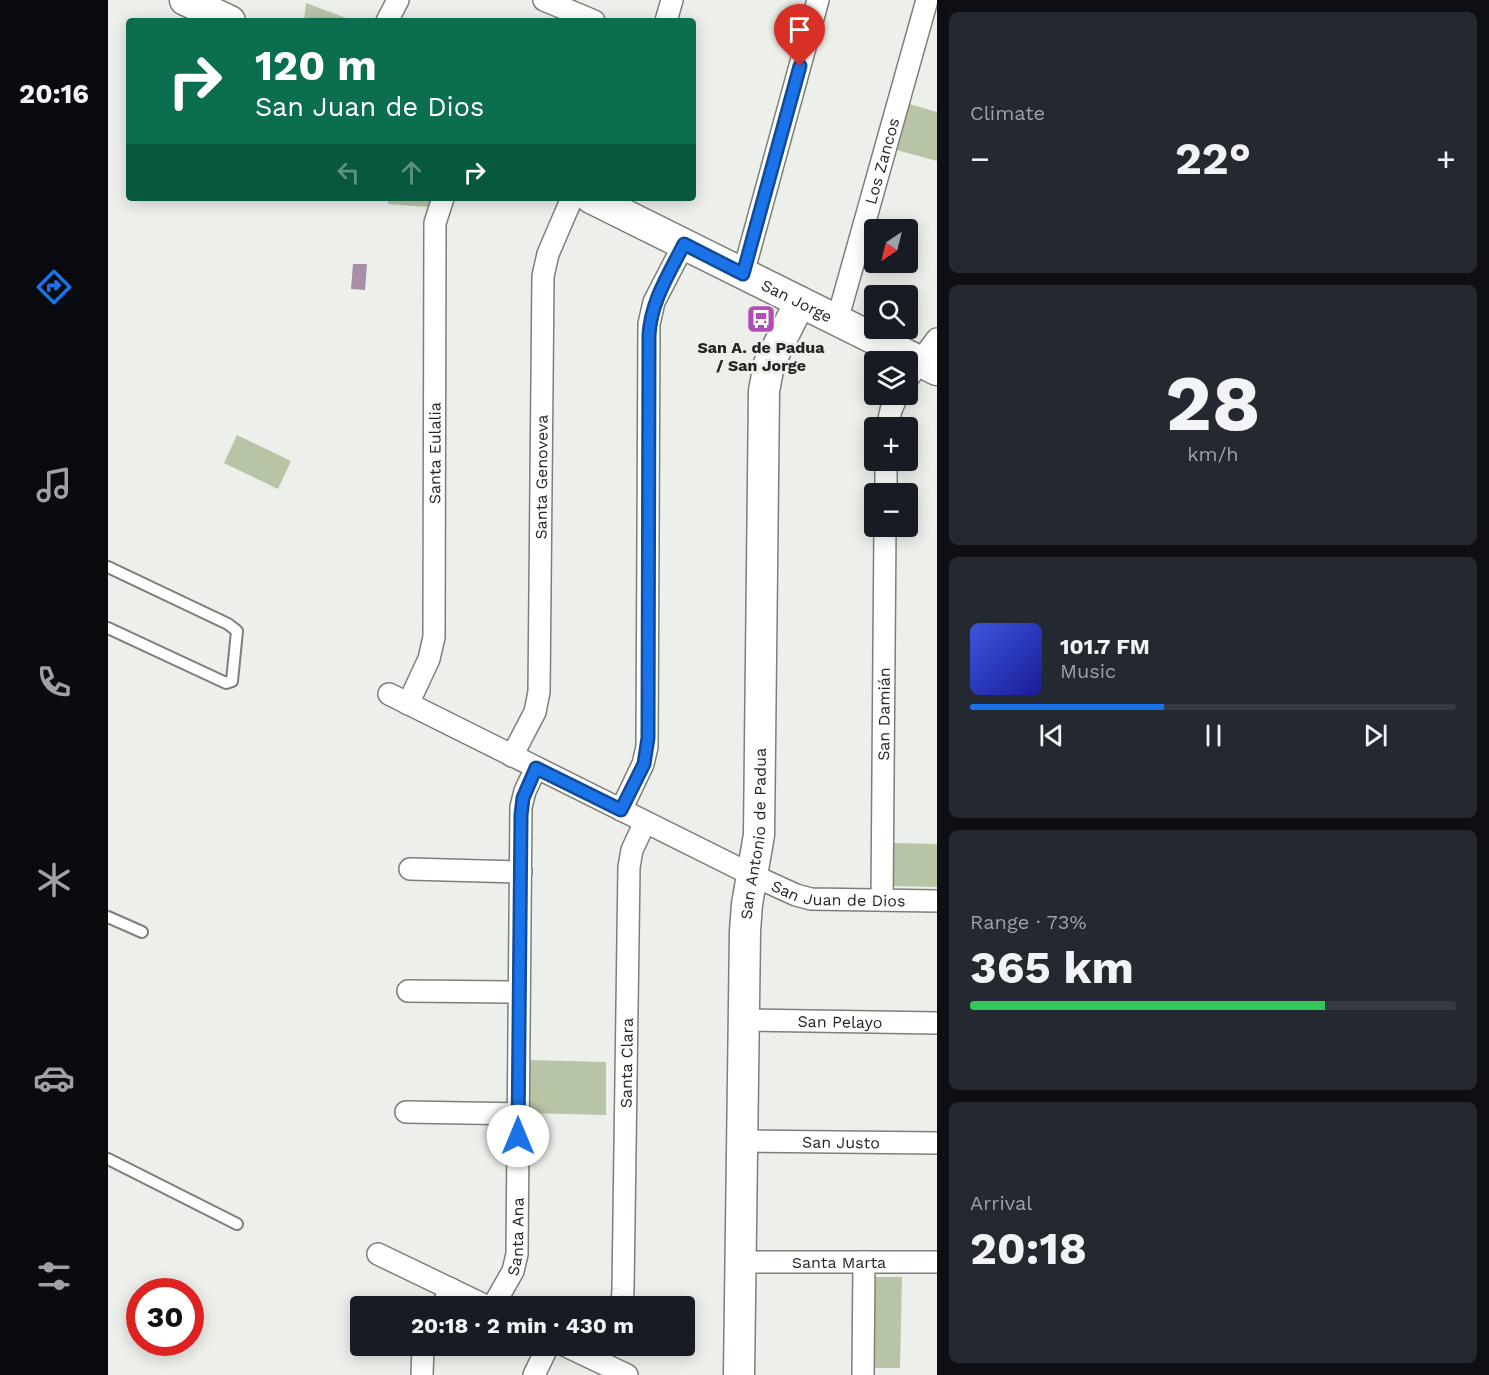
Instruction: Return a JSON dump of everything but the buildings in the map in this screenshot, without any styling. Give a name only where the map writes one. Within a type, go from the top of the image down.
[{"type":"street","points":[[185,0],[224,18]]},
{"type":"street","points":[[389,18],[398,0]]},
{"type":"street","points":[[544,0],[587,18]]},
{"type":"street","points":[[667,18],[672,0]]},
{"type":"street","points":[[743,274],[818,0]]},
{"type":"street","name":"Los Zancos","points":[[837,321],[927,0]]},
{"type":"street","name":"Santa Eulalia","points":[[408,704],[429,659],[434,637],[435,223],[442,201]]},
{"type":"street","name":"Santa Genoveva","points":[[512,756],[538,704],[543,276],[548,254],[571,201]]},
{"type":"street","name":"San Jorge","points":[[609,202],[743,274],[925,362]]},
{"type":"street","points":[[621,810],[644,764],[647,747],[649,324],[654,302],[684,244]]},
{"type":"street","name":"San Antonio de Padua","points":[[740,1375],[745,931],[747,904],[759,836],[764,391],[769,364],[800,302]]},
{"type":"street","name":"San Damián","points":[[882,900],[885,537]]},
{"type":"street","name":"San Juan de Dios","points":[[389,694],[796,895],[811,899],[937,901]]},
{"type":"street","name":"Santa Ana","points":[[499,1296],[513,1271],[517,1254],[521,807],[536,768]]},
{"type":"street","name":"Santa Clara","points":[[622,1296],[629,867],[632,850],[645,822]]},
{"type":"street","points":[[410,869],[521,873]]},
{"type":"street","points":[[408,991],[519,992]]},
{"type":"street","name":"San Pelayo","points":[[744,1020],[937,1023]]},
{"type":"street","points":[[406,1112],[519,1114]]},
{"type":"street","name":"San Justo","points":[[742,1141],[937,1143]]},
{"type":"street","points":[[378,1254],[443,1296]]},
{"type":"street","name":"Santa Marta","points":[[740,1262],[937,1262]]},
{"type":"street","points":[[863,1375],[864,1262]]},
{"type":"street","points":[[422,1375],[423,1356]]},
{"type":"street","points":[[534,1375],[543,1356]]},
{"type":"street","points":[[609,1356],[627,1375]]},
{"type":"lane","points":[[108,567],[228,624],[237,631],[232,681],[226,683],[108,628]]},
{"type":"lane","points":[[108,917],[142,932]]},
{"type":"lane","points":[[108,1159],[237,1224]]},
{"type":"green space","points":[[306,3],[346,18],[304,18]]},
{"type":"green space","points":[[906,103],[937,112],[937,161],[893,149]]},
{"type":"green space","points":[[388,201],[431,201],[429,207],[388,204]]},
{"type":"green space","points":[[237,435],[291,461],[278,489],[224,463]]},
{"type":"green space","points":[[891,843],[937,844],[937,887],[890,886]]},
{"type":"green space","points":[[528,1060],[606,1062],[606,1115],[527,1113]]},
{"type":"green space","points":[[873,1277],[902,1277],[900,1368],[871,1368]]},
{"type":"shaded area","points":[[353,264],[367,264],[365,290],[351,289]]},
{"type":"place","name":"San A. de Padua / San Jorge","points":[[761,319]]},
{"type":"route","points":[[518,1136],[521,807],[523,798],[536,768],[621,810],[644,764],[648,738],[649,335],[651,314],[654,302],[684,244],[743,274],[800,66]]}]
